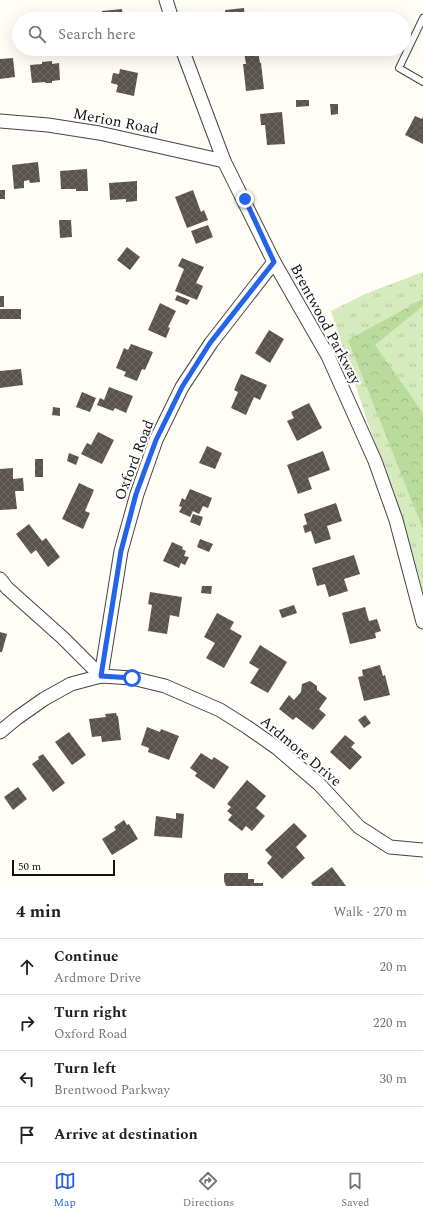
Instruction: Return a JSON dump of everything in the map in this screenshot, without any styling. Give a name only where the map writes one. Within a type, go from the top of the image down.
[{"type":"street","points":[[166,0],[170,12]]},
{"type":"street","name":"Brentwood Parkway","points":[[185,56],[224,161],[245,199],[274,262],[328,356],[375,461],[396,520],[423,622]]},
{"type":"street","name":"Merion Road","points":[[0,121],[48,125],[99,132],[224,161]]},
{"type":"street","name":"Oxford Road","points":[[101,676],[121,551],[136,494],[156,440],[182,387],[210,343],[274,262]]},
{"type":"street","points":[[0,579],[7,588],[63,638],[101,676]]},
{"type":"street","name":"Ardmore Drive","points":[[0,732],[44,699],[71,684],[101,676],[132,678],[165,686],[220,710],[277,748],[319,784],[359,827],[390,847],[423,850]]},
{"type":"lane","points":[[411,42],[423,18]]},
{"type":"lane","points":[[404,56],[398,68],[423,82]]},
{"type":"green space","points":[[423,272],[423,594],[420,580],[331,311],[365,294]]},
{"type":"green space","points":[[423,299],[423,306],[375,345],[423,413],[423,529],[348,340]]},
{"type":"building","points":[[244,8],[244,12],[225,12],[225,10]]},
{"type":"building","points":[[122,9],[122,12],[102,12]]},
{"type":"building","points":[[245,56],[259,56],[264,89],[246,91],[243,64],[246,64]]},
{"type":"building","points":[[13,58],[15,77],[0,79],[0,59]]},
{"type":"building","points":[[52,61],[52,64],[59,63],[60,80],[52,81],[52,83],[32,83],[30,65]]},
{"type":"building","points":[[120,69],[138,73],[134,96],[116,92],[118,85],[111,83],[113,73],[119,74]]},
{"type":"building","points":[[296,100],[309,100],[309,106],[296,107]]},
{"type":"building","points":[[330,104],[338,104],[338,114],[331,115]]},
{"type":"building","points":[[282,112],[285,144],[267,145],[265,125],[261,125],[260,114]]},
{"type":"building","points":[[415,116],[422,119],[423,116],[423,144],[405,135]]},
{"type":"building","points":[[38,162],[40,182],[30,183],[29,180],[24,181],[24,188],[14,189],[12,165]]},
{"type":"building","points":[[87,169],[88,191],[61,189],[60,171]]},
{"type":"building","points":[[137,181],[137,201],[126,202],[126,199],[110,200],[109,183]]},
{"type":"building","points":[[0,190],[5,190],[5,199],[0,199]]},
{"type":"building","points":[[193,190],[201,212],[204,210],[208,220],[187,228],[175,197]]},
{"type":"building","points":[[59,220],[71,220],[72,237],[60,238]]},
{"type":"building","points":[[208,225],[213,237],[196,244],[191,231]]},
{"type":"building","points":[[127,247],[140,257],[130,270],[117,260]]},
{"type":"building","points":[[182,258],[204,267],[196,283],[203,286],[197,300],[175,291],[184,269],[178,266]]},
{"type":"building","points":[[177,295],[190,300],[187,305],[175,300]]},
{"type":"building","points":[[0,296],[4,296],[4,307],[0,307]]},
{"type":"building","points":[[160,303],[176,311],[168,327],[170,328],[166,338],[148,330]]},
{"type":"building","points":[[0,309],[21,309],[21,319],[0,319]]},
{"type":"building","points":[[269,330],[284,339],[270,363],[255,353]]},
{"type":"building","points":[[131,344],[153,352],[145,370],[142,369],[137,381],[124,376],[126,372],[116,368],[124,348],[128,350]]},
{"type":"building","points":[[21,369],[23,385],[0,388],[0,371]]},
{"type":"building","points":[[241,374],[267,385],[260,400],[254,397],[246,415],[231,408],[238,392],[234,390]]},
{"type":"building","points":[[109,387],[133,396],[126,413],[115,408],[113,411],[97,405],[100,398],[104,400]]},
{"type":"building","points":[[82,392],[96,398],[90,412],[76,407]]},
{"type":"building","points":[[309,403],[322,428],[297,441],[287,421],[294,418],[291,412]]},
{"type":"building","points":[[53,407],[60,408],[60,416],[52,415]]},
{"type":"building","points":[[98,432],[114,440],[102,464],[81,454],[87,443],[91,445]]},
{"type":"building","points":[[207,446],[222,453],[215,469],[199,463]]},
{"type":"building","points":[[323,451],[330,470],[308,478],[312,489],[298,494],[287,465]]},
{"type":"building","points":[[69,453],[79,457],[76,465],[67,461]]},
{"type":"building","points":[[35,459],[43,459],[43,477],[35,477]]},
{"type":"building","points":[[13,468],[13,479],[23,478],[24,491],[15,491],[17,509],[0,510],[0,469]]},
{"type":"building","points":[[79,483],[94,490],[85,511],[90,513],[83,529],[62,519]]},
{"type":"building","points":[[190,489],[212,498],[208,508],[203,506],[199,514],[193,511],[190,517],[179,512],[182,507],[179,506],[182,498],[185,500]]},
{"type":"building","points":[[336,503],[342,521],[327,526],[331,539],[315,544],[311,531],[305,533],[303,526],[307,524],[304,514]]},
{"type":"building","points":[[193,514],[203,517],[200,526],[190,522]]},
{"type":"building","points":[[29,524],[42,541],[46,538],[60,557],[48,567],[36,550],[31,554],[16,534]]},
{"type":"building","points":[[200,539],[213,544],[209,552],[197,547]]},
{"type":"building","points":[[172,542],[183,547],[182,549],[186,551],[184,556],[189,557],[185,565],[181,563],[179,568],[163,561]]},
{"type":"building","points":[[354,555],[360,574],[344,579],[348,591],[329,597],[325,584],[317,586],[312,568]]},
{"type":"building","points":[[202,586],[212,586],[211,594],[201,593]]},
{"type":"building","points":[[150,592],[182,597],[179,617],[170,615],[167,634],[148,631],[152,605],[148,604]]},
{"type":"building","points":[[294,605],[297,613],[282,618],[279,610]]},
{"type":"building","points":[[365,607],[369,621],[377,619],[381,631],[375,633],[376,638],[350,644],[342,613]]},
{"type":"building","points":[[217,613],[234,622],[230,629],[242,636],[224,668],[206,658],[215,643],[204,637]]},
{"type":"building","points":[[0,632],[7,634],[2,652],[0,652]]},
{"type":"building","points":[[260,645],[287,662],[268,693],[250,683],[259,669],[249,663]]},
{"type":"building","points":[[380,665],[383,676],[385,675],[390,695],[364,701],[358,677],[363,676],[362,670]]},
{"type":"building","points":[[310,681],[317,686],[317,690],[327,698],[319,709],[326,715],[313,730],[296,717],[293,720],[279,709],[289,695],[294,700],[301,692],[302,684]]},
{"type":"building","points":[[116,713],[118,716],[121,740],[102,742],[101,736],[92,737],[89,719],[106,717],[105,714]]},
{"type":"building","points":[[365,715],[371,723],[364,728],[358,720]]},
{"type":"building","points":[[147,727],[160,732],[161,729],[179,736],[169,760],[148,752],[149,748],[141,745]]},
{"type":"building","points":[[69,732],[86,755],[72,765],[55,742]]},
{"type":"building","points":[[345,735],[355,743],[351,747],[362,757],[350,770],[330,752]]},
{"type":"building","points":[[201,753],[212,760],[214,757],[229,767],[214,789],[195,776],[197,773],[190,768]]},
{"type":"building","points":[[43,754],[65,783],[53,792],[32,764]]},
{"type":"building","points":[[247,780],[266,796],[256,808],[265,816],[252,831],[246,826],[242,831],[228,820],[232,815],[227,811],[231,807],[227,804]]},
{"type":"building","points":[[18,787],[27,799],[13,810],[4,797]]},
{"type":"building","points":[[176,813],[184,814],[182,838],[154,836],[156,816],[176,819]]},
{"type":"building","points":[[124,820],[127,825],[129,824],[138,839],[112,855],[102,839],[116,830],[114,827]]},
{"type":"building","points":[[294,823],[307,836],[296,847],[305,858],[282,879],[267,863],[272,857],[265,850]]},
{"type":"building","points":[[332,867],[346,886],[313,886],[311,883]]},
{"type":"building","points":[[225,873],[248,873],[248,879],[254,879],[254,883],[263,883],[263,886],[226,886],[224,881]]},
{"type":"route","points":[[132,678],[101,676],[121,551],[136,494],[156,440],[182,387],[210,343],[274,262],[245,199]]}]
